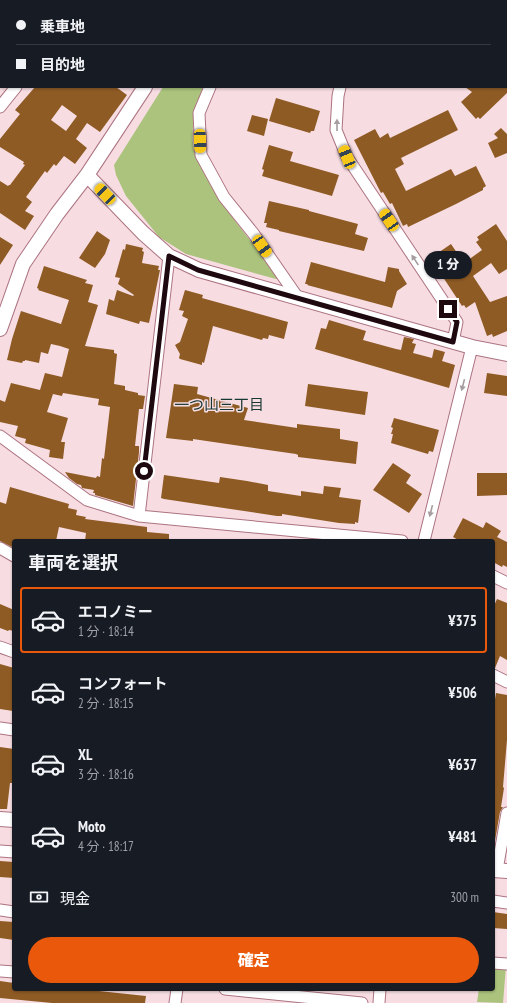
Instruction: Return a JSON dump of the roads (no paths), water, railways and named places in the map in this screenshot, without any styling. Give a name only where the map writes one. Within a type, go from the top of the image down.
[{"type":"street","points":[[0,107],[15,88]]},
{"type":"street","points":[[1,322],[24,264],[57,214],[87,175],[142,88]]},
{"type":"street","points":[[210,88],[199,113],[201,155],[224,196],[298,298]]},
{"type":"street","points":[[340,88],[336,130],[347,157],[457,322],[453,342]]},
{"type":"street","points":[[87,175],[143,233],[169,256],[198,270],[472,348],[507,354]]},
{"type":"street","points":[[139,516],[169,256]]},
{"type":"street","points":[[424,539],[472,348]]},
{"type":"street","points":[[0,436],[87,500],[139,516],[381,539]]},
{"type":"street","points":[[0,548],[12,555]]},
{"type":"street","points":[[495,577],[507,583]]},
{"type":"street","points":[[0,647],[12,651]]},
{"type":"street","points":[[495,676],[507,682]]},
{"type":"street","points":[[0,728],[12,730]]},
{"type":"street","points":[[499,871],[507,813]]},
{"type":"street","points":[[0,818],[12,820]]},
{"type":"street","points":[[0,850],[12,852]]},
{"type":"street","points":[[495,901],[507,903]]},
{"type":"street","points":[[0,910],[12,912]]},
{"type":"street","points":[[495,963],[507,964]]},
{"type":"street","points":[[0,971],[12,972]]},
{"type":"street","points":[[175,1003],[176,991]]},
{"type":"street","points":[[245,991],[362,1003]]},
{"type":"street","points":[[379,1003],[380,991]]},
{"type":"district","name":"一つ山三丁目","points":[[219,405]]}]
